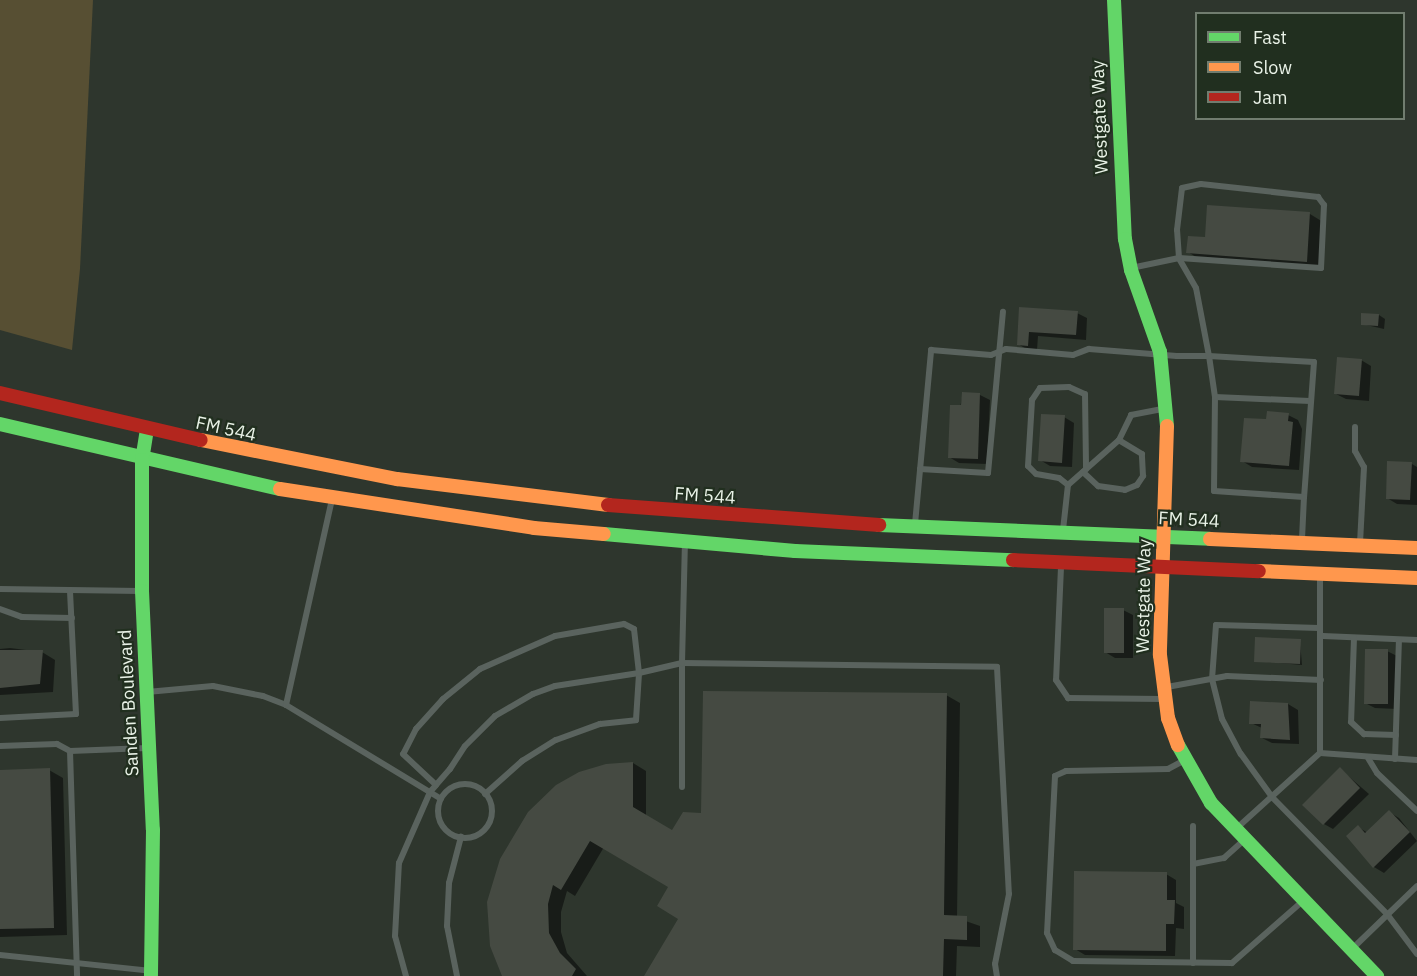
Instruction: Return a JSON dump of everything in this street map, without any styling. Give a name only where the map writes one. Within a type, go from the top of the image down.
[{"type":"main road","name":"Westgate Way","points":[[1114,0],[1121,204],[1131,268],[1160,355],[1168,408],[1162,566],[1163,693],[1183,760],[1210,803],[1377,976]]},
{"type":"main road","name":"FM 544","points":[[0,393],[147,429],[397,479],[537,499],[685,513],[915,526],[1417,548]]},
{"type":"main road","points":[[0,424],[142,460],[333,499],[534,528],[686,543],[1417,578]]},
{"type":"main road","name":"Sanden Boulevard","points":[[147,429],[142,460],[141,591],[149,748],[151,974]]},
{"type":"main road","points":[[685,513],[686,543]]},
{"type":"lane","points":[[1131,268],[1179,258],[1321,268],[1324,205],[1318,197],[1301,193],[1201,184],[1182,188],[1177,230],[1179,258],[1196,288],[1215,397],[1214,491],[1304,497]]},
{"type":"lane","points":[[920,469],[988,473],[1003,312]]},
{"type":"lane","points":[[915,526],[931,350],[991,355],[1000,352],[1073,355],[1089,349],[1160,355],[1314,362],[1302,543]]},
{"type":"lane","points":[[1068,485],[1059,478],[1036,474],[1028,466],[1032,400],[1040,388],[1069,387],[1085,394],[1084,471],[1098,486],[1125,490],[1137,485],[1143,476],[1142,454],[1119,440]]},
{"type":"lane","points":[[1215,397],[1310,402]]},
{"type":"lane","points":[[1062,532],[1068,485],[1119,440],[1131,415],[1168,408]]},
{"type":"lane","points":[[1355,427],[1355,451],[1364,466],[1360,546]]},
{"type":"lane","points":[[286,705],[333,499]]},
{"type":"lane","points":[[682,788],[682,663],[686,543]]},
{"type":"lane","points":[[1062,562],[1056,680],[1068,698],[1163,693],[1212,679],[1321,680]]},
{"type":"lane","points":[[1193,864],[1224,858],[1272,797],[1320,753],[1323,636],[1319,628],[1320,574]]},
{"type":"lane","points":[[0,589],[141,591]]},
{"type":"lane","points":[[0,718],[76,714],[70,590]]},
{"type":"lane","points":[[0,609],[22,617],[72,618]]},
{"type":"lane","points":[[436,785],[403,754],[416,729],[443,699],[480,669],[555,636],[624,624],[634,629],[639,673],[636,720],[600,724],[556,740],[522,761],[485,794]]},
{"type":"lane","points":[[1319,628],[1218,624],[1214,630],[1212,679],[1230,737],[1272,797],[1387,914],[1417,954]]},
{"type":"lane","points":[[1323,636],[1417,640]]},
{"type":"lane","points":[[1354,638],[1351,722],[1364,734],[1396,735]]},
{"type":"lane","points":[[1395,759],[1399,640]]},
{"type":"lane","points":[[406,976],[395,936],[399,862],[430,792],[465,746],[495,716],[533,694],[566,684],[639,673],[682,663],[997,667],[1009,894],[995,964],[997,976]]},
{"type":"lane","points":[[146,692],[213,686],[286,705],[441,799]]},
{"type":"lane","points":[[0,746],[57,744],[70,751],[149,748]]},
{"type":"lane","points":[[70,751],[77,976]]},
{"type":"lane","points":[[1320,753],[1417,760]]},
{"type":"lane","points":[[1368,758],[1377,774],[1417,811]]},
{"type":"lane","points":[[1183,760],[1167,769],[1066,771],[1055,776],[1047,933],[1055,950],[1073,961],[1193,963],[1238,959],[1304,900]]},
{"type":"lane","points":[[458,785],[472,786],[485,794],[491,808],[488,824],[477,835],[461,837],[448,832],[439,820],[441,799],[458,785]]},
{"type":"lane","points":[[1193,826],[1193,963]]},
{"type":"lane","points":[[457,976],[447,927],[449,883],[461,837]]},
{"type":"lane","points":[[1352,949],[1417,886]]},
{"type":"lane","points":[[0,955],[78,963],[88,967],[151,974]]},
{"type":"shaded area","points":[[0,0],[93,0],[80,269],[72,350],[0,330]]},
{"type":"building","points":[[1207,205],[1310,212],[1307,262],[1186,253],[1188,236],[1205,237]]},
{"type":"building","points":[[1019,307],[1078,311],[1076,335],[1029,332],[1028,346],[1017,345]]},
{"type":"building","points":[[1361,313],[1379,314],[1378,326],[1361,325]]},
{"type":"building","points":[[1337,357],[1362,359],[1359,396],[1334,394]]},
{"type":"building","points":[[962,392],[980,393],[978,459],[948,458],[950,405],[961,405]]},
{"type":"building","points":[[1267,411],[1289,413],[1288,421],[1293,422],[1289,466],[1240,462],[1244,418],[1266,419]]},
{"type":"building","points":[[1041,414],[1065,415],[1062,463],[1038,461]]},
{"type":"building","points":[[1387,461],[1412,462],[1410,500],[1386,499]]},
{"type":"building","points":[[1104,608],[1124,608],[1124,653],[1104,653]]},
{"type":"building","points":[[1255,637],[1301,639],[1300,664],[1254,662]]},
{"type":"building","points":[[1365,649],[1388,649],[1388,704],[1364,704]]},
{"type":"building","points":[[0,650],[43,650],[40,684],[0,688]]},
{"type":"building","points":[[703,691],[947,693],[944,915],[967,916],[967,940],[944,939],[943,976],[644,976],[678,919],[657,906],[668,887],[590,841],[561,890],[553,885],[548,904],[549,933],[560,953],[576,969],[572,976],[502,976],[490,946],[487,902],[500,859],[528,812],[556,785],[579,772],[606,764],[633,762],[633,807],[672,830],[683,812],[701,813]]},
{"type":"building","points":[[1250,701],[1288,703],[1290,740],[1260,738],[1261,724],[1249,724]]},
{"type":"building","points":[[1340,767],[1360,788],[1323,825],[1302,805]]},
{"type":"building","points":[[50,768],[54,928],[0,929],[0,770]]},
{"type":"building","points":[[1389,810],[1410,832],[1373,868],[1346,836],[1358,825],[1365,833]]},
{"type":"building","points":[[1074,871],[1167,872],[1167,900],[1175,900],[1174,924],[1166,924],[1166,951],[1073,950]]},
{"type":"traffic: fast","points":[[1114,0],[1125,239],[1131,270],[1160,352],[1167,426]]},
{"type":"traffic: fast","points":[[0,424],[280,489]]},
{"type":"traffic: fast","points":[[147,429],[142,460],[142,591],[153,830],[151,976]]},
{"type":"traffic: fast","points":[[879,525],[1210,539]]},
{"type":"traffic: fast","points":[[604,534],[795,551],[1013,560]]},
{"type":"traffic: fast","points":[[1178,745],[1211,803],[1377,976]]},
{"type":"traffic: slow","points":[[1167,426],[1160,655],[1168,718],[1178,745]]},
{"type":"traffic: slow","points":[[201,440],[397,479],[608,505]]},
{"type":"traffic: slow","points":[[280,489],[534,528],[604,534]]},
{"type":"traffic: slow","points":[[1210,539],[1417,548]]},
{"type":"traffic: slow","points":[[1259,571],[1417,578]]},
{"type":"traffic: jam","points":[[0,393],[201,440]]},
{"type":"traffic: jam","points":[[608,505],[879,525]]},
{"type":"traffic: jam","points":[[1013,560],[1259,571]]}]
